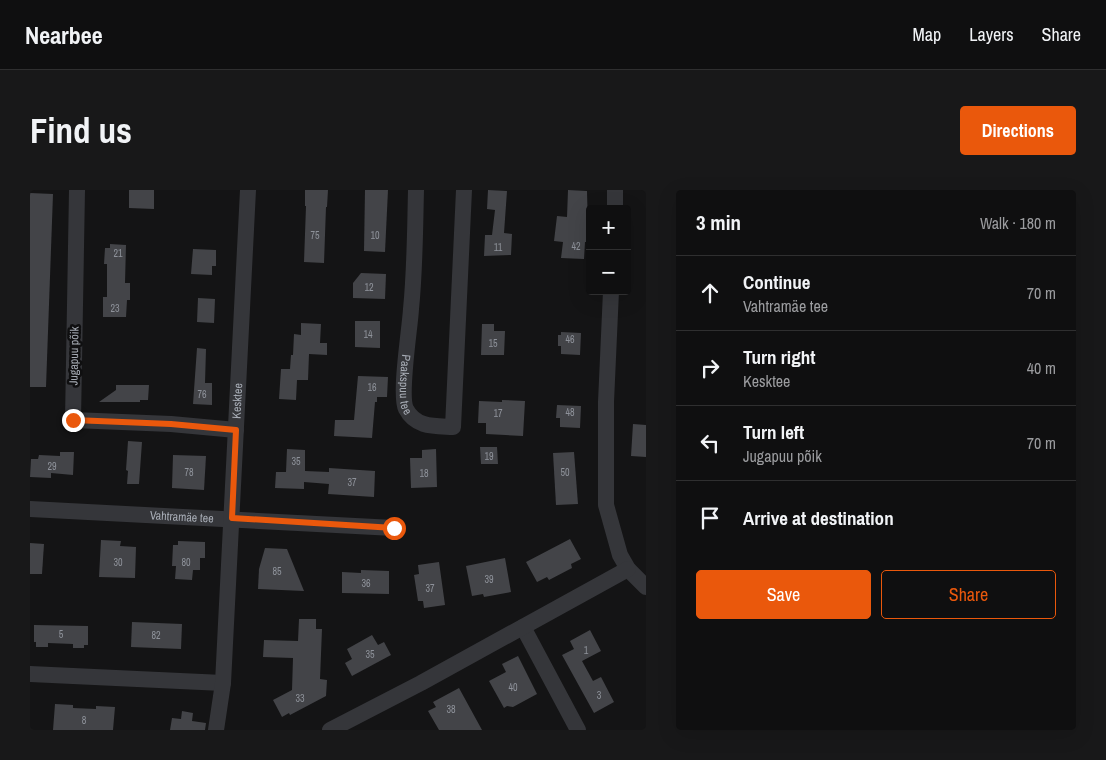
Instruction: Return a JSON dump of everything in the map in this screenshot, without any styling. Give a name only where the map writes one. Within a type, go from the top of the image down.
[{"type":"street","name":"Jugapuu põik","points":[[77,190],[73,420],[171,424],[236,430]]},
{"type":"street","name":"Kesktee","points":[[216,730],[222,684],[232,518],[248,190]]},
{"type":"street","name":"Paakspuu tee","points":[[416,190],[412,299],[404,392],[405,408],[413,418],[423,425],[453,427],[464,190]]},
{"type":"street","points":[[615,190],[615,205]]},
{"type":"street","points":[[611,295],[606,402],[606,505],[620,555],[628,570],[646,587]]},
{"type":"street","name":"Vahtramäe tee","points":[[30,508],[394,528]]},
{"type":"street","points":[[330,730],[628,570]]},
{"type":"street","points":[[523,627],[578,730]]},
{"type":"street","points":[[30,674],[222,684]]},
{"type":"building","points":[[129,190],[154,190],[154,209],[129,208]]},
{"type":"building","points":[[305,190],[328,190],[324,263],[304,262]]},
{"type":"building","points":[[365,190],[388,190],[385,252],[364,251]]},
{"type":"building","points":[[488,190],[507,191],[504,233],[512,234],[511,255],[484,256],[485,235],[492,235],[495,210],[487,209]]},
{"type":"building","points":[[568,190],[587,191],[584,259],[561,258],[563,242],[554,241],[557,216],[567,217]]},
{"type":"building","points":[[30,193],[53,194],[46,387],[30,387]]},
{"type":"building","points":[[110,244],[126,245],[125,283],[130,283],[130,300],[127,300],[126,317],[103,317],[103,297],[107,297],[107,264],[104,264],[105,248],[110,248]]},
{"type":"building","points":[[193,249],[216,250],[216,266],[212,266],[212,275],[191,274]]},
{"type":"building","points":[[361,273],[386,274],[385,299],[353,298],[353,283]]},
{"type":"building","points":[[198,298],[215,299],[214,323],[197,322]]},
{"type":"building","points":[[355,321],[380,321],[380,348],[355,347]]},
{"type":"building","points":[[301,323],[321,324],[320,343],[327,343],[327,355],[309,354],[308,380],[297,380],[296,400],[279,399],[281,369],[290,369],[294,334],[301,335]]},
{"type":"building","points":[[482,324],[494,324],[494,331],[505,331],[504,355],[481,355]]},
{"type":"building","points":[[561,332],[581,333],[580,355],[561,354],[561,346],[558,346],[558,335],[561,335]]},
{"type":"building","points":[[197,348],[206,349],[205,383],[212,383],[212,405],[193,404]]},
{"type":"building","points":[[358,376],[388,377],[387,397],[377,397],[377,402],[375,402],[372,438],[334,436],[335,420],[354,420]]},
{"type":"building","points":[[116,385],[149,385],[148,400],[140,400],[140,402],[99,402],[116,390]]},
{"type":"building","points":[[502,400],[525,401],[523,436],[486,434],[486,423],[478,423],[479,401],[502,402]]},
{"type":"building","points":[[557,405],[581,406],[580,428],[560,427],[560,418],[556,418]]},
{"type":"building","points":[[633,424],[646,425],[646,457],[631,456]]},
{"type":"building","points":[[128,441],[142,442],[139,484],[127,484]]},
{"type":"building","points":[[480,447],[497,447],[498,464],[481,464]]},
{"type":"building","points":[[287,449],[305,450],[305,471],[329,472],[329,468],[375,471],[374,497],[328,494],[329,484],[304,482],[304,489],[275,488],[276,472],[286,472]]},
{"type":"building","points":[[436,449],[437,487],[411,488],[410,458],[422,458],[422,450]]},
{"type":"building","points":[[60,452],[74,452],[73,475],[51,473],[51,478],[30,477],[31,459],[38,459],[39,455],[60,456]]},
{"type":"building","points":[[574,452],[578,504],[556,505],[553,453]]},
{"type":"building","points":[[173,455],[206,456],[204,490],[172,488]]},
{"type":"building","points":[[570,539],[581,559],[571,564],[572,568],[549,580],[547,577],[537,582],[526,562]]},
{"type":"building","points":[[101,540],[121,541],[120,546],[136,547],[135,578],[99,577]]},
{"type":"building","points":[[178,541],[205,542],[205,558],[200,558],[200,570],[193,570],[192,580],[175,579],[176,566],[172,566],[173,545],[178,545]]},
{"type":"building","points":[[30,543],[44,544],[42,574],[30,574]]},
{"type":"building","points":[[265,548],[287,549],[304,591],[258,589],[259,569]]},
{"type":"building","points":[[505,558],[511,592],[484,597],[483,594],[472,596],[466,566]]},
{"type":"building","points":[[439,562],[445,605],[424,608],[423,601],[418,601],[414,575],[419,574],[418,565]]},
{"type":"building","points":[[361,570],[389,571],[389,594],[342,593],[342,572],[361,573]]},
{"type":"building","points":[[299,619],[316,619],[316,629],[322,629],[320,679],[327,680],[326,696],[290,715],[289,713],[282,717],[273,700],[292,690],[293,658],[263,657],[264,640],[298,641]]},
{"type":"building","points":[[132,622],[182,624],[181,649],[131,647]]},
{"type":"building","points":[[34,625],[88,626],[88,645],[84,645],[84,648],[73,648],[73,644],[48,643],[48,647],[36,647],[36,642],[34,642]]},
{"type":"building","points":[[590,630],[601,651],[582,661],[593,681],[601,677],[614,702],[594,713],[562,655],[574,649],[570,641]]},
{"type":"building","points":[[372,635],[378,645],[384,642],[391,655],[352,676],[345,663],[352,659],[347,649]]},
{"type":"building","points":[[518,656],[537,694],[513,707],[507,706],[504,708],[489,681],[506,672],[502,664]]},
{"type":"building","points":[[459,688],[482,730],[439,730],[428,711],[436,707],[433,702]]},
{"type":"building","points":[[55,704],[73,705],[73,708],[96,709],[96,706],[115,707],[113,730],[53,730]]},
{"type":"building","points":[[182,711],[193,713],[192,721],[206,723],[205,730],[170,730],[172,718],[181,719]]},
{"type":"route","points":[[73,420],[171,424],[236,430],[232,518],[394,528]]}]
